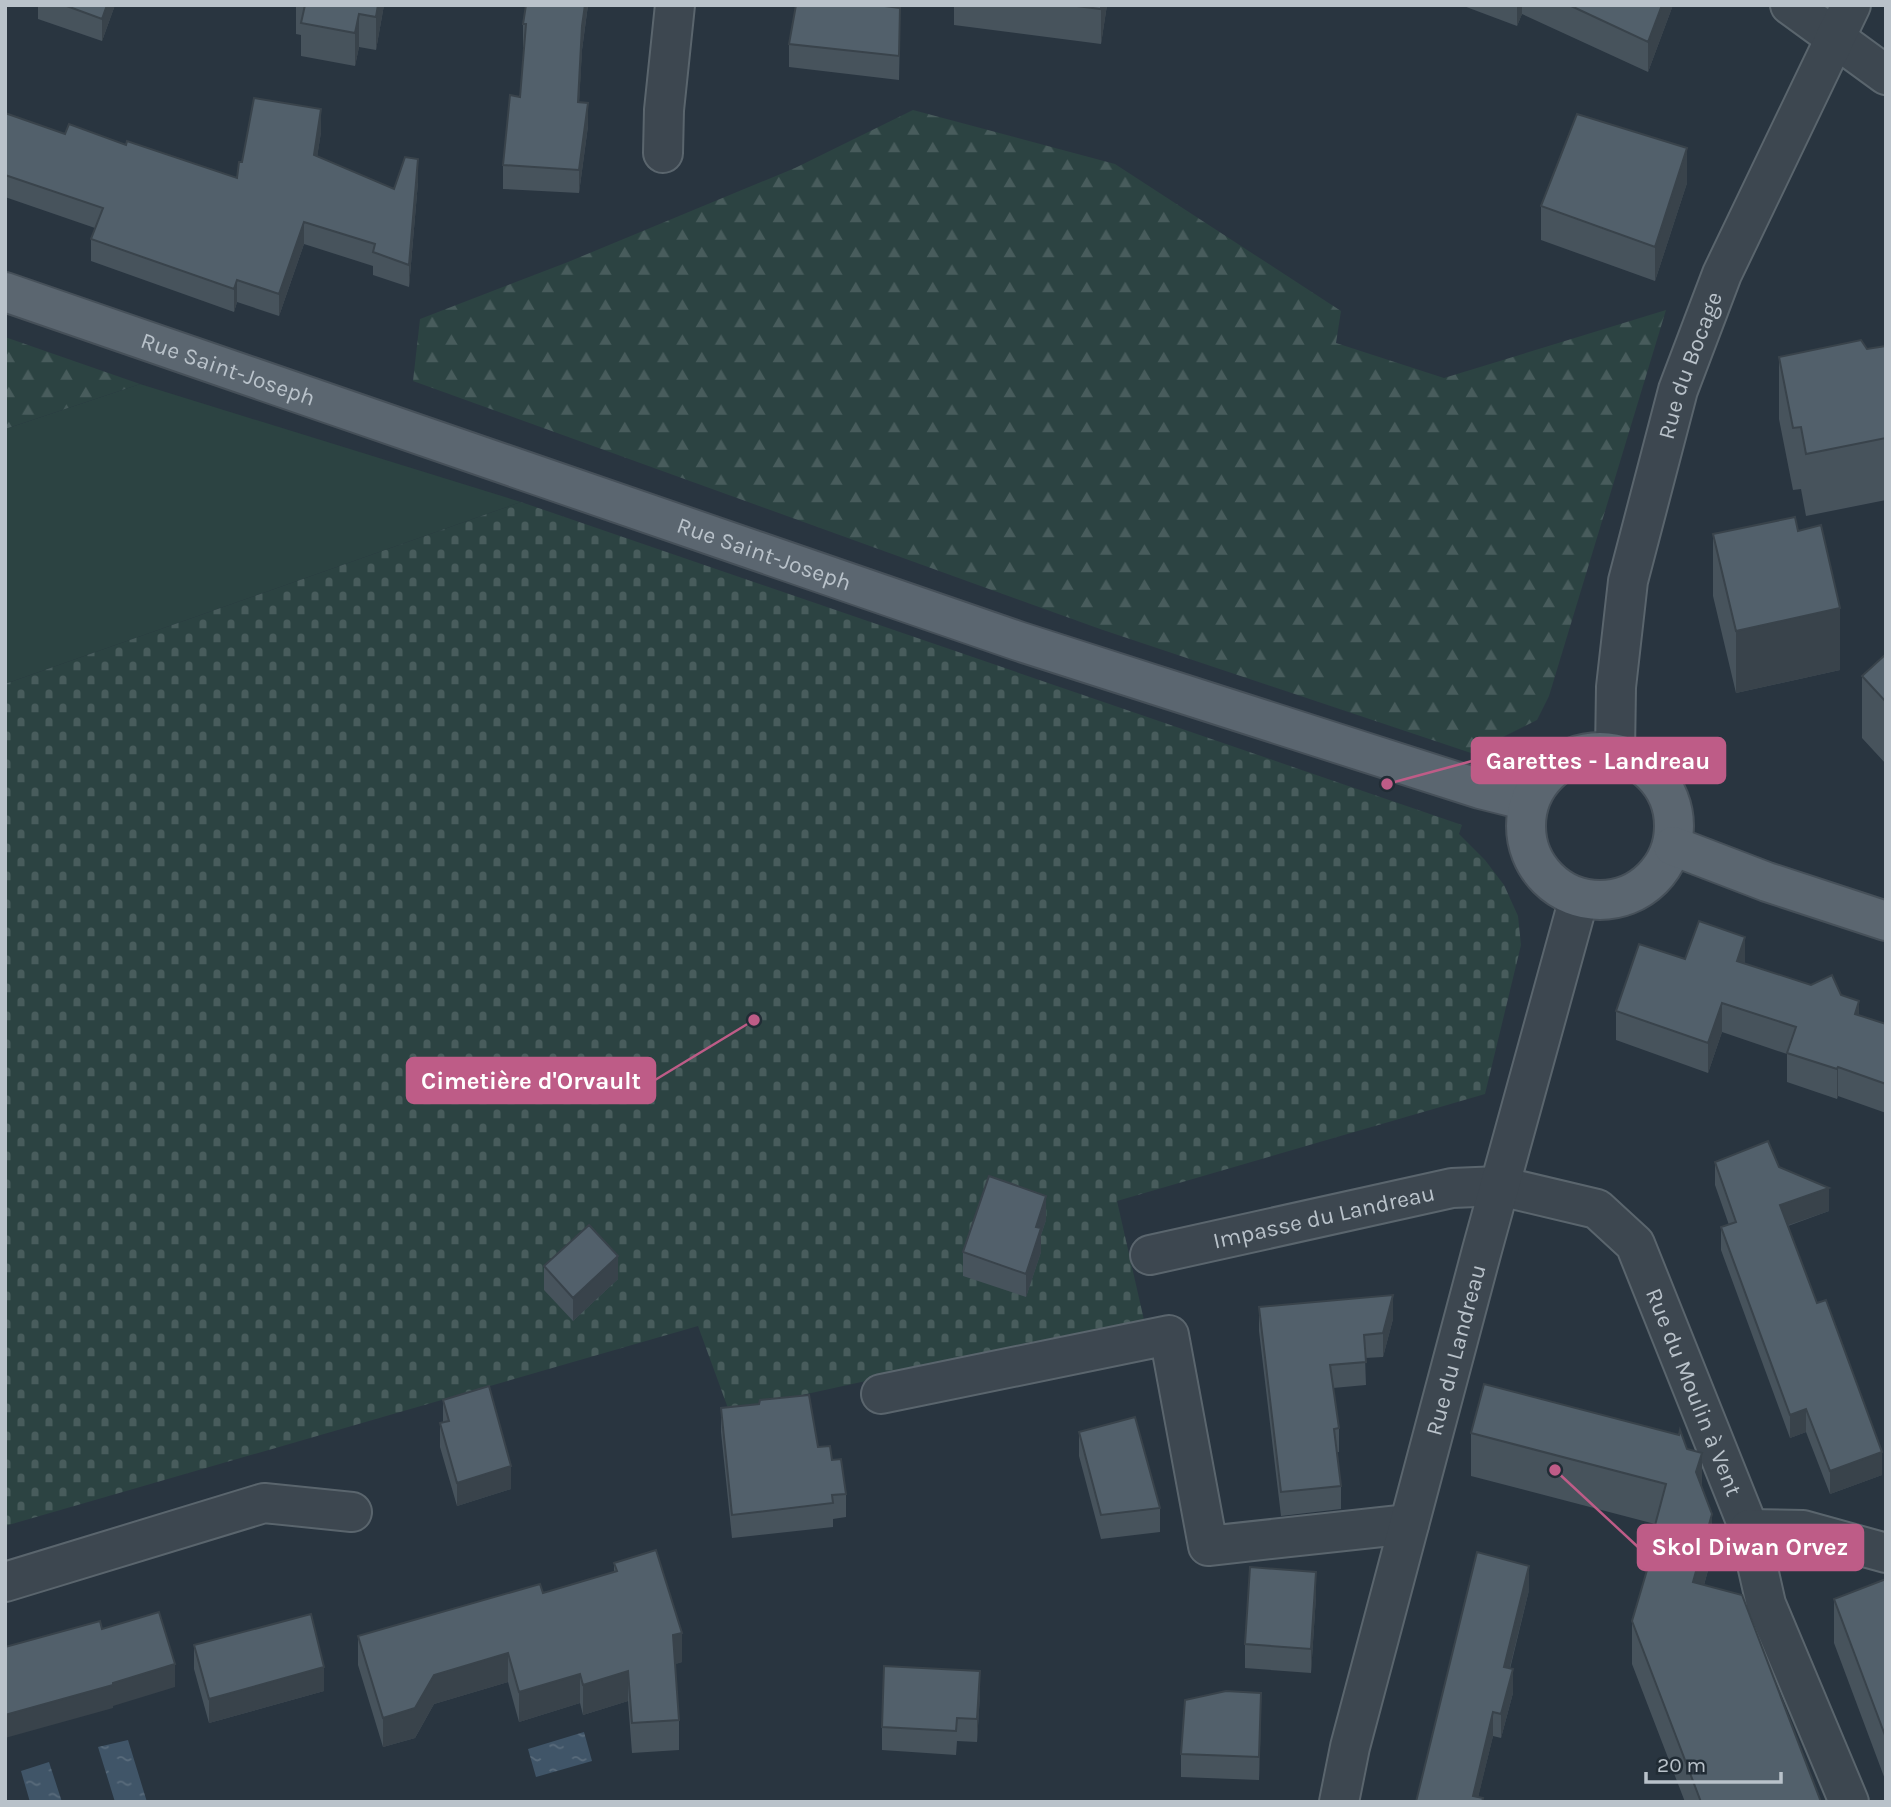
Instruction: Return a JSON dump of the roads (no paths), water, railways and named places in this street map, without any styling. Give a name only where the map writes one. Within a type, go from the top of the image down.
[{"type":"main road","name":"Rue Saint-Joseph","points":[[5,292],[1018,641],[1480,789],[1528,801]]},
{"type":"main road","points":[[1595,752],[1615,752],[1647,769],[1665,789],[1676,819],[1673,846],[1658,874],[1638,891],[1605,899],[1579,898],[1553,883],[1534,859],[1527,828],[1528,801],[1541,778],[1564,760],[1595,752]]},
{"type":"main road","points":[[1673,846],[1886,921]]},
{"type":"street","points":[[663,153],[664,110],[675,5]]},
{"type":"street","points":[[1790,5],[1842,22],[1872,63],[1886,75]]},
{"type":"street","name":"Rue du Bocage","points":[[1615,752],[1616,687],[1628,581],[1678,390],[1722,274],[1842,22]]},
{"type":"street","name":"Rue du Landreau","points":[[1339,1802],[1350,1747],[1409,1524],[1579,898]]},
{"type":"street","name":"Impasse du Landreau","points":[[1150,1255],[1452,1188],[1500,1186]]},
{"type":"street","name":"Rue du Moulin à Vent","points":[[1500,1186],[1597,1209],[1634,1244],[1749,1530],[1766,1604],[1849,1802]]},
{"type":"street","points":[[881,1394],[1169,1335],[1208,1546],[1409,1524]]},
{"type":"street","points":[[5,1581],[264,1503],[352,1511]]},
{"type":"street","points":[[1749,1530],[1803,1530],[1886,1553]]},
{"type":"water","points":[[584,1732],[592,1761],[536,1777],[528,1749]]},
{"type":"water","points":[[128,1740],[147,1802],[115,1802],[98,1747]]},
{"type":"water","points":[[49,1762],[62,1802],[30,1802],[21,1771]]},
{"type":"place","name":"Garettes - Landreau","points":[[1387,784]]},
{"type":"place","name":"Cimetière d'Orvault","points":[[754,1020]]},
{"type":"place","name":"Skol Diwan Orvez","points":[[1555,1470]]}]
